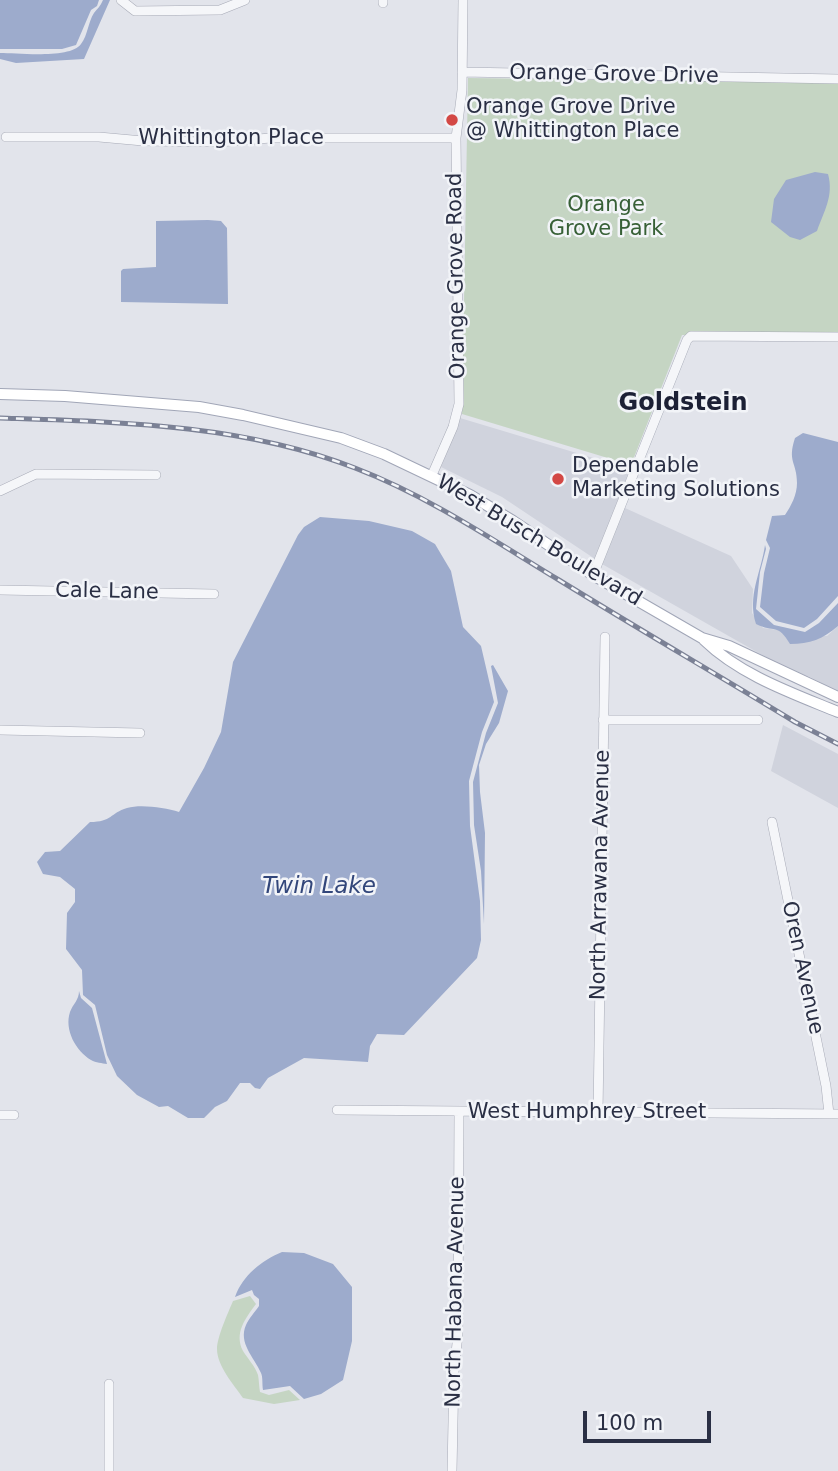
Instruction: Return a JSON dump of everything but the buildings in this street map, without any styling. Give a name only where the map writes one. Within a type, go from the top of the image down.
[{"type":"main road","name":"West Busch Boulevard","points":[[0,394],[65,396],[185,406],[243,415],[341,438],[432,475],[513,521],[593,575],[702,638],[729,646],[838,697]]},
{"type":"main road","name":"West Busch Boulevard","points":[[702,638],[722,658],[783,689],[838,712]]},
{"type":"street","points":[[121,0],[135,11],[220,10],[244,0]]},
{"type":"street","points":[[462,72],[463,0]]},
{"type":"street","name":"Orange Grove Drive","points":[[462,72],[838,79]]},
{"type":"street","name":"Orange Grove Road","points":[[432,475],[453,427],[459,404],[456,138],[462,72]]},
{"type":"street","name":"Whittington Place","points":[[6,137],[99,137],[142,141],[218,142],[271,138],[456,138]]},
{"type":"street","points":[[593,575],[687,340],[691,336],[838,337]]},
{"type":"street","points":[[0,491],[36,474],[156,475]]},
{"type":"street","name":"Cale Lane","points":[[0,590],[214,594]]},
{"type":"street","name":"North Arrawana Avenue","points":[[598,1114],[605,637]]},
{"type":"street","points":[[603,720],[758,720]]},
{"type":"street","points":[[0,730],[140,733]]},
{"type":"street","name":"Oren Avenue","points":[[772,822],[825,1086],[834,1114]]},
{"type":"street","name":"West Humphrey Street","points":[[337,1110],[834,1114]]},
{"type":"street","name":"North Habana Avenue","points":[[452,1471],[458,1334],[459,1112]]},
{"type":"street","points":[[0,1115],[14,1115]]},
{"type":"street","points":[[109,1384],[110,1471]]},
{"type":"shaded area","points":[[460,418],[630,469],[595,559],[502,497],[441,467]]},
{"type":"shaded area","points":[[625,508],[731,556],[753,589],[752,613],[763,628],[827,636],[838,626],[838,692],[810,677],[785,668],[602,564]]},
{"type":"shaded area","points":[[783,725],[838,754],[838,808],[771,771]]},
{"type":"green space","name":"Orange Grove Park","points":[[468,78],[838,83],[838,334],[682,335],[631,465],[462,414]]},
{"type":"green space","points":[[250,1296],[256,1304],[245,1321],[240,1338],[243,1351],[258,1375],[260,1392],[269,1395],[289,1390],[300,1400],[274,1404],[243,1398],[223,1369],[217,1349],[223,1325],[233,1301]]},
{"type":"water","points":[[0,0],[99,0],[97,6],[91,10],[76,45],[62,49],[0,49]]},
{"type":"water","points":[[103,0],[110,0],[84,59],[16,63],[0,59],[0,53],[56,53],[75,49],[81,44],[92,17]]},
{"type":"water","points":[[815,172],[828,174],[830,182],[829,196],[817,231],[800,240],[790,237],[771,222],[774,199],[786,180]]},
{"type":"water","points":[[156,221],[221,221],[227,228],[228,304],[121,302],[123,269],[156,267]]},
{"type":"water","points":[[803,433],[838,442],[838,596],[817,619],[804,628],[776,621],[760,607],[770,548],[766,540],[772,516],[785,515],[795,496],[797,476],[792,452],[795,438]]},
{"type":"water","name":"Twin Lake","points":[[320,517],[369,521],[412,531],[435,544],[451,571],[463,627],[481,646],[494,702],[482,732],[469,781],[470,826],[480,901],[481,940],[477,958],[404,1035],[377,1034],[370,1046],[368,1062],[304,1058],[268,1078],[260,1089],[250,1083],[240,1083],[227,1101],[215,1107],[204,1118],[188,1118],[168,1106],[159,1107],[137,1095],[117,1076],[107,1055],[95,1005],[83,995],[82,970],[66,949],[67,913],[75,902],[75,889],[60,877],[43,874],[37,862],[45,852],[60,851],[90,822],[103,821],[121,810],[146,806],[179,812],[221,732],[233,662],[298,535],[304,527]]},
{"type":"water","points":[[765,545],[756,609],[774,625],[805,632],[819,623],[838,603],[838,626],[816,640],[790,644],[779,631],[756,624],[754,594]]},
{"type":"water","points":[[493,665],[508,691],[499,723],[486,744],[479,765],[485,833],[484,924],[481,871],[474,825],[473,782],[486,733],[498,703],[491,666]]},
{"type":"water","points":[[79,991],[81,998],[92,1008],[107,1064],[95,1062],[86,1056],[76,1046],[70,1033],[70,1012]]},
{"type":"water","points":[[282,1252],[304,1253],[333,1264],[352,1287],[352,1341],[343,1380],[321,1394],[304,1399],[290,1386],[263,1390],[262,1375],[244,1338],[246,1325],[259,1306],[259,1299],[252,1290],[235,1297],[238,1289],[254,1270]]},
{"type":"railway","points":[[0,418],[135,424],[224,434],[312,453],[355,468],[382,479],[460,520],[795,722],[838,744]]},
{"type":"place","name":"Orange Grove Drive @ Whittington Place","points":[[452,120]]},
{"type":"place","name":"Dependable Marketing Solutions","points":[[558,479]]},
{"type":"district","name":"Goldstein","points":[[683,404]]}]
